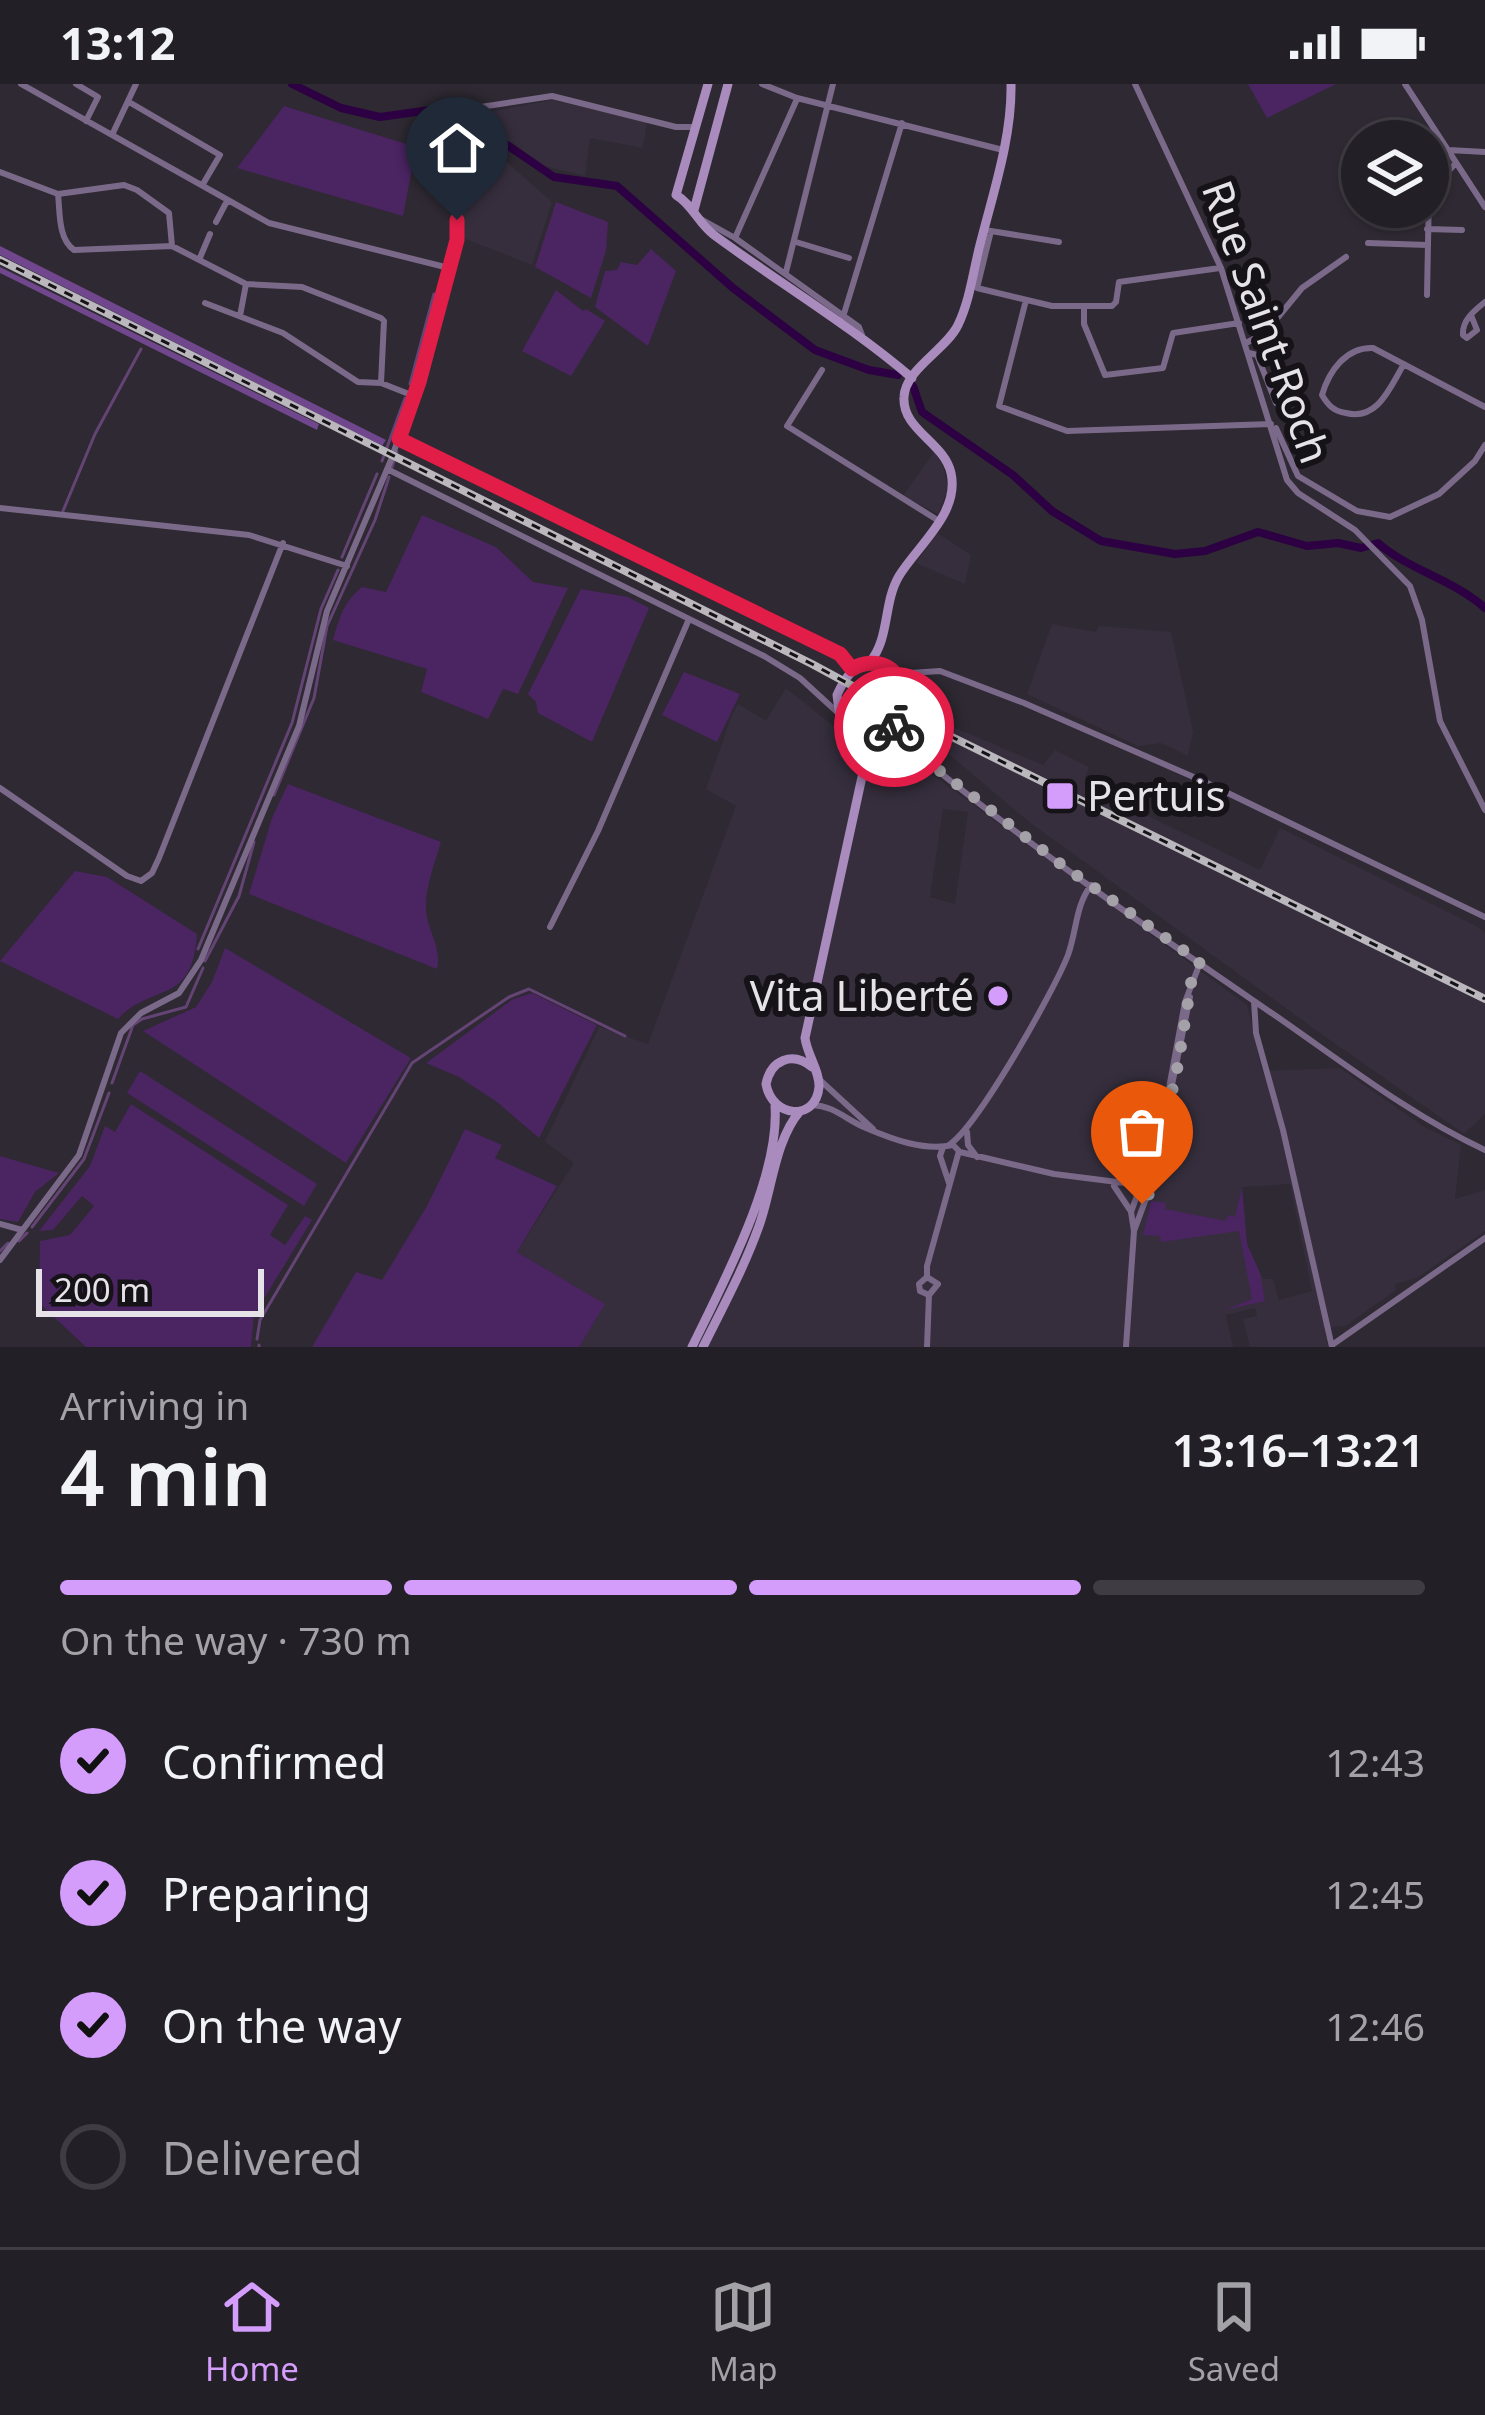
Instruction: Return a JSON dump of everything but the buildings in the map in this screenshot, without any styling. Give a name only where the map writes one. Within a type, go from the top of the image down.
[{"type":"main road","points":[[690,198],[675,190],[708,84]]},
{"type":"main road","points":[[728,84],[690,198],[695,217],[912,378]]},
{"type":"main road","points":[[868,754],[837,712],[836,695],[852,669],[870,662],[881,645],[895,584],[950,497],[951,475],[942,453],[905,410],[904,394],[912,378],[957,327],[987,230],[1011,119],[1011,84]]},
{"type":"main road","points":[[703,1347],[744,1266],[771,1193],[786,1132],[818,1093],[806,1038],[868,754],[901,693],[881,645]]},
{"type":"main road","points":[[870,662],[893,671]]},
{"type":"main road","points":[[855,733],[885,728]]},
{"type":"main road","points":[[692,1347],[751,1215],[772,1144],[775,1106],[766,1091],[766,1078],[806,1038]]},
{"type":"main road","points":[[788,1059],[812,1067]]},
{"type":"main road","points":[[775,1106],[805,1108]]},
{"type":"street","points":[[21,84],[227,202],[292,231],[449,268]]},
{"type":"street","points":[[76,84],[98,97],[86,121]]},
{"type":"street","points":[[112,135],[136,84]]},
{"type":"street","points":[[786,274],[833,84]]},
{"type":"street","name":"Rue Saint-Roch","points":[[1136,84],[1221,268],[1291,487],[1347,523],[1414,595],[1440,721],[1485,810]]},
{"type":"street","points":[[1405,84],[1485,206]]},
{"type":"street","points":[[768,85],[797,98],[1003,150]]},
{"type":"street","points":[[0,1260],[79,1155],[121,1033],[141,1013],[179,993],[201,960],[299,726],[328,611],[415,396],[449,268],[457,220],[450,152],[452,128],[459,116],[468,109],[551,96],[676,127],[695,127]]},
{"type":"street","points":[[735,238],[797,98]]},
{"type":"street","points":[[129,102],[220,155],[202,186]]},
{"type":"street","points":[[843,317],[902,123]]},
{"type":"street","points":[[1450,150],[1485,152]]},
{"type":"street","points":[[1449,170],[1455,164]]},
{"type":"street","points":[[0,172],[58,194],[124,185],[137,190],[169,213],[172,246]]},
{"type":"street","points":[[58,194],[63,233],[74,250],[172,246],[246,284],[302,287],[381,318],[382,383]]},
{"type":"street","points":[[216,222],[227,202]]},
{"type":"street","points":[[695,217],[709,221],[786,274],[859,327],[864,338]]},
{"type":"street","points":[[1427,295],[1427,229],[1462,230]]},
{"type":"street","points":[[1059,242],[987,230],[977,288],[1052,306],[1114,304],[1119,282],[1221,268]]},
{"type":"street","points":[[199,260],[211,234]]},
{"type":"street","points":[[796,242],[848,258]]},
{"type":"street","points":[[1368,243],[1427,245]]},
{"type":"street","points":[[1246,343],[1265,333],[1302,288],[1346,257]]},
{"type":"street","points":[[240,317],[246,284]]},
{"type":"street","points":[[1026,300],[999,406],[1067,431],[1271,424],[1298,476],[1357,511],[1390,517],[1439,494],[1475,461],[1485,445]]},
{"type":"street","points":[[1471,315],[1485,302]]},
{"type":"street","points":[[205,303],[283,333],[358,382],[382,383],[415,396]]},
{"type":"street","points":[[1084,305],[1084,324],[1105,375],[1163,368],[1172,332],[1240,322]]},
{"type":"street","points":[[1404,364],[1369,413],[1350,415],[1324,400],[1333,370],[1354,351],[1373,348],[1404,364],[1485,407]]},
{"type":"street","points":[[1249,353],[1257,355],[1276,403],[1289,414]]},
{"type":"street","points":[[822,370],[787,426],[939,521]]},
{"type":"street","points":[[399,439],[840,654],[852,669]]},
{"type":"street","points":[[391,460],[782,666],[837,712]]},
{"type":"street","points":[[0,508],[249,535],[347,566]]},
{"type":"street","points":[[0,788],[133,880],[146,878],[159,858],[283,543]]},
{"type":"street","points":[[550,927],[598,831],[689,619]]},
{"type":"street","points":[[893,671],[951,674],[1175,767],[1485,917]]},
{"type":"street","points":[[901,693],[917,674]]},
{"type":"street","points":[[820,698],[836,695]]},
{"type":"street","points":[[885,728],[1091,885],[1254,1001],[1422,1116],[1485,1150]]},
{"type":"street","points":[[944,1153],[1001,1077],[1063,965],[1079,903],[1091,885]]},
{"type":"street","points":[[1134,1231],[1147,1201],[1190,987],[1200,962]]},
{"type":"street","points":[[1254,1001],[1256,1033],[1283,1130],[1330,1347],[1485,1238]]},
{"type":"street","points":[[818,1078],[875,1131]]},
{"type":"street","points":[[805,1108],[837,1110],[875,1131],[944,1153],[1095,1177],[1111,1184],[1132,1207]]},
{"type":"street","points":[[927,1347],[929,1295],[938,1284],[927,1276],[967,1128]]},
{"type":"street","points":[[967,1128],[974,1157]]},
{"type":"street","points":[[944,1153],[959,1156]]},
{"type":"street","points":[[944,1153],[949,1185]]},
{"type":"street","points":[[1126,1347],[1132,1207],[1153,1170]]},
{"type":"street","points":[[1111,1184],[1141,1185]]},
{"type":"street","points":[[1141,1185],[1147,1201]]},
{"type":"street","points":[[1132,1207],[1147,1201]]},
{"type":"street","points":[[0,1224],[22,1230]]},
{"type":"shaded area","points":[[1248,84],[1336,84],[1267,118]]},
{"type":"shaded area","points":[[552,100],[647,122],[643,148],[590,138],[585,176],[544,166],[512,142],[474,141],[471,133],[479,114]]},
{"type":"shaded area","points":[[284,106],[416,147],[403,216],[237,168]]},
{"type":"shaded area","points":[[453,140],[466,151],[498,154],[552,202],[532,265],[463,238]]},
{"type":"shaded area","points":[[556,202],[608,222],[606,251],[591,298],[535,267]]},
{"type":"shaded area","points":[[0,246],[386,440],[382,446],[0,255]]},
{"type":"shaded area","points":[[651,249],[676,271],[648,346],[595,307],[605,271],[617,270],[621,262],[637,265]]},
{"type":"shaded area","points":[[0,267],[319,424],[317,430],[0,273]]},
{"type":"shaded area","points":[[556,290],[605,321],[571,376],[522,351]]},
{"type":"shaded area","points":[[934,452],[943,465],[948,488],[938,514],[903,496]]},
{"type":"shaded area","points":[[422,515],[496,547],[533,582],[568,588],[518,694],[503,689],[488,719],[421,692],[427,669],[333,640],[356,592],[362,587],[386,592]]},
{"type":"shaded area","points":[[937,533],[971,555],[965,584],[916,563]]},
{"type":"shaded area","points":[[581,589],[628,597],[649,608],[592,742],[538,713],[528,694]]},
{"type":"shaded area","points":[[1052,624],[1096,632],[1099,626],[1171,632],[1193,731],[1188,756],[1161,743],[1138,746],[1027,694]]},
{"type":"shaded area","points":[[684,672],[740,694],[717,742],[662,715]]},
{"type":"shaded area","points":[[786,688],[852,741],[889,743],[1247,1005],[1262,1071],[1340,1068],[1423,1126],[1461,1145],[1455,1199],[1485,1190],[1485,1231],[1417,1278],[1395,1284],[1396,1290],[1345,1326],[1333,1327],[1325,1333],[1328,1347],[1250,1347],[1243,1319],[1257,1316],[1255,1308],[1226,1315],[1233,1347],[579,1347],[604,1304],[517,1252],[574,1163],[545,1142],[599,1027],[648,1044],[736,806],[706,789],[732,715],[738,704],[766,721]],"holes":[[[943,809],[968,812],[955,904],[930,897]],[[1290,1184],[1312,1291],[1279,1300],[1273,1279],[1263,1279],[1247,1244],[1242,1187]]]},
{"type":"shaded area","points":[[920,713],[1043,765],[1055,750],[1089,767],[1085,777],[1113,792],[1111,798],[1260,870],[1280,828],[1478,927],[1485,933],[1485,1114],[1464,1134],[1320,1033],[1028,821],[915,726]]},
{"type":"shaded area","points":[[288,784],[441,842],[426,902],[437,969],[249,894],[272,818]]},
{"type":"shaded area","points":[[75,871],[107,877],[197,934],[194,957],[179,983],[118,1019],[0,961]]},
{"type":"shaded area","points":[[225,948],[411,1058],[346,1163],[143,1031],[196,1007]]},
{"type":"shaded area","points":[[532,993],[597,1025],[539,1138],[497,1102],[459,1077],[426,1063],[513,999]]},
{"type":"shaded area","points":[[140,1071],[317,1184],[304,1206],[127,1093]]},
{"type":"shaded area","points":[[131,1104],[288,1205],[270,1235],[285,1245],[305,1216],[312,1220],[254,1315],[251,1347],[86,1347],[39,1303],[40,1241],[70,1235],[94,1206],[82,1196],[53,1230],[39,1231],[90,1166],[105,1126],[115,1132]]},
{"type":"shaded area","points":[[465,1129],[502,1145],[495,1158],[557,1186],[517,1252],[605,1304],[579,1347],[312,1347],[356,1272],[382,1280],[427,1206]]},
{"type":"shaded area","points":[[0,1156],[59,1173],[35,1192],[18,1222],[0,1219]]},
{"type":"shaded area","points":[[1242,1187],[1247,1244],[1260,1273],[1265,1301],[1225,1310],[1252,1299],[1239,1231],[1161,1242],[1160,1236],[1143,1235],[1151,1201],[1166,1203],[1165,1209],[1226,1221],[1228,1215],[1235,1217]]},
{"type":"waterway","points":[[292,84],[341,108],[380,117],[459,106],[466,119],[466,144],[507,145],[554,177],[617,186],[733,288],[815,350],[898,375]]},
{"type":"waterway","points":[[410,384],[434,294]]},
{"type":"waterway","points":[[63,511],[95,434],[141,349]]},
{"type":"waterway","points":[[913,386],[922,412],[1013,475],[1052,511],[1101,541],[1175,554],[1205,551],[1258,532],[1307,546],[1338,543],[1361,548],[1378,543],[1485,608]]},
{"type":"waterway","points":[[382,461],[405,398]]},
{"type":"waterway","points":[[392,467],[397,452]]},
{"type":"waterway","points":[[342,557],[377,474]]},
{"type":"waterway","points":[[274,795],[314,698],[327,626],[389,477]]},
{"type":"waterway","points":[[198,949],[292,723],[321,609],[338,570]]},
{"type":"waterway","points":[[205,961],[239,896],[254,842]]},
{"type":"waterway","points":[[112,1083],[133,1025],[186,1007],[203,968]]},
{"type":"waterway","points":[[257,1339],[260,1320],[412,1063],[509,997],[529,989],[625,1036]]},
{"type":"waterway","points":[[32,1227],[84,1159],[109,1093]]},
{"type":"waterway","points":[[19,1241],[27,1233]]},
{"type":"waterway","points":[[0,1251],[8,1243]]},
{"type":"railway","points":[[0,260],[1485,999]]},
{"type":"way so far","points":[[894,727],[901,741],[1062,865],[1200,962],[1192,977],[1170,1106],[1148,1197],[1142,1204]]},
{"type":"place","name":"Pertuis","points":[[1060,796]]},
{"type":"place","name":"Vita Liberté","points":[[998,996]]},
{"type":"route","points":[[457,220],[457,240],[399,439],[840,654],[852,669],[870,662],[885,665],[896,674],[901,687],[894,727]]}]
